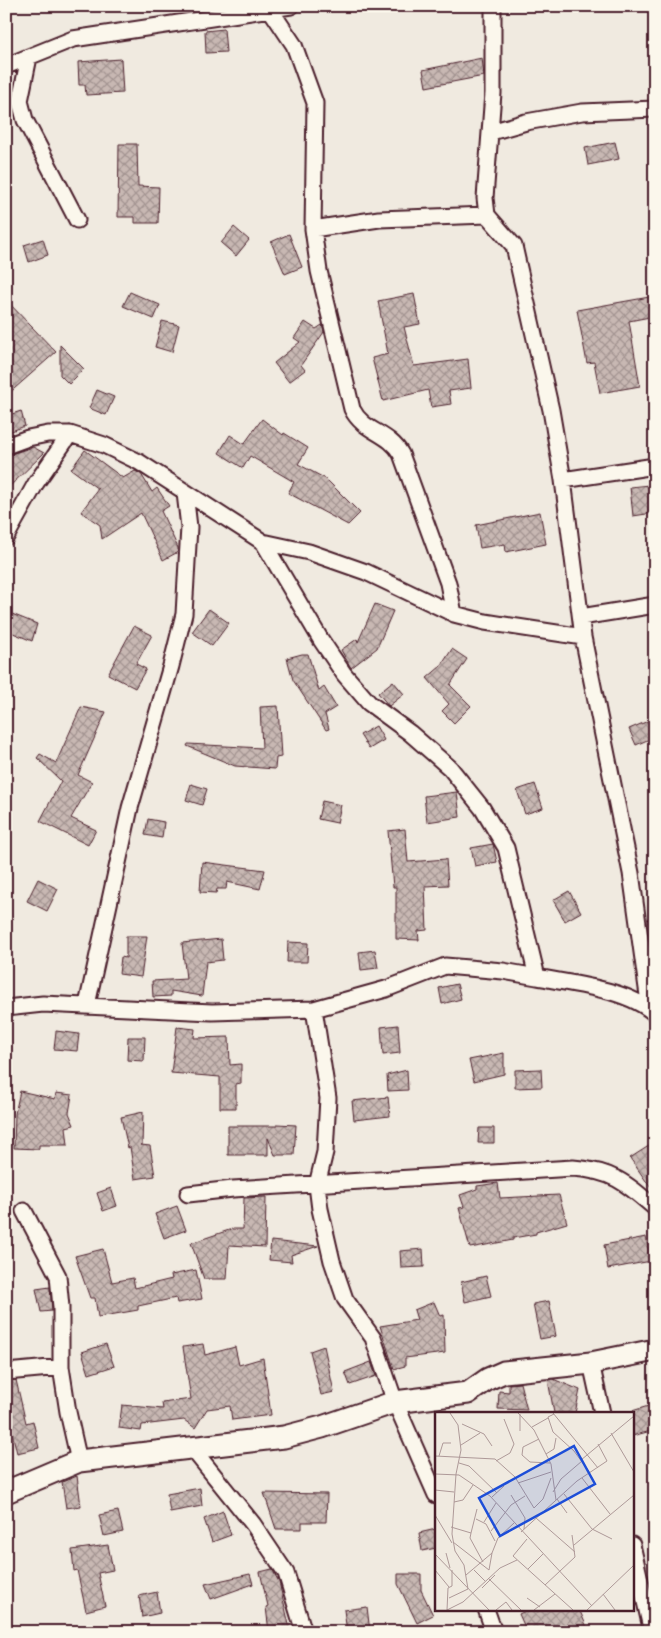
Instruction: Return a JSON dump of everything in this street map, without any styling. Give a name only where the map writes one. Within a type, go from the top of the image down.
[{"type":"street","points":[[6,66],[81,37],[238,10],[291,6]]},
{"type":"street","points":[[493,6],[494,93],[485,198],[487,215],[514,246],[551,410],[563,480],[583,637],[631,873],[653,1012]]},
{"type":"street","points":[[270,9],[294,45],[315,103],[313,230],[319,271],[352,409],[360,422],[393,442],[402,454],[448,583],[454,614]]},
{"type":"street","points":[[28,57],[20,101],[25,120],[76,220]]},
{"type":"street","points":[[491,132],[526,122],[582,112],[655,109]]},
{"type":"street","points":[[313,230],[379,219],[487,215]]},
{"type":"street","points":[[6,446],[28,438],[70,434],[104,445],[139,462],[184,494],[263,542],[310,552],[366,572],[454,614],[485,622],[583,637]]},
{"type":"street","points":[[6,537],[36,483],[70,434]]},
{"type":"street","points":[[563,480],[655,466]]},
{"type":"street","points":[[87,1005],[130,808],[172,666],[184,614],[189,527],[184,494]]},
{"type":"street","points":[[263,542],[321,640],[350,682],[369,704],[410,733],[450,768],[482,808],[506,848],[537,977]]},
{"type":"street","points":[[581,617],[655,605]]},
{"type":"street","points":[[6,1008],[43,1004],[212,1012],[314,1009],[386,989],[445,966],[503,971],[622,995],[653,1012]]},
{"type":"street","points":[[314,1009],[328,1098],[325,1152],[317,1185],[320,1209],[332,1261],[345,1299],[373,1338],[394,1402],[435,1493]]},
{"type":"street","points":[[188,1194],[233,1189],[573,1168],[594,1170],[623,1180],[655,1208]]},
{"type":"street","points":[[24,1211],[58,1276],[61,1307],[61,1367],[68,1412],[79,1461]]},
{"type":"street","points":[[6,1492],[79,1461],[191,1447],[248,1443],[284,1437],[322,1427],[394,1402],[468,1393],[488,1379],[510,1370],[590,1362],[655,1350]]},
{"type":"street","points":[[590,1362],[602,1412]]},
{"type":"street","points":[[6,1372],[61,1367]]},
{"type":"street","points":[[191,1447],[253,1524],[286,1573],[304,1632]]},
{"type":"street","points":[[634,1554],[652,1632]]},
{"type":"street","points":[[486,1610],[494,1632]]},
{"type":"building","points":[[224,29],[226,52],[206,53],[205,31]]},
{"type":"building","points":[[482,58],[484,76],[426,87],[423,70]]},
{"type":"building","points":[[121,59],[123,93],[86,95],[85,85],[79,85],[78,62]]},
{"type":"building","points":[[615,142],[619,159],[588,165],[585,148]]},
{"type":"building","points":[[119,144],[137,144],[138,186],[159,187],[158,223],[135,223],[135,217],[118,217]]},
{"type":"building","points":[[234,227],[249,240],[236,256],[221,243]]},
{"type":"building","points":[[289,234],[302,267],[285,274],[271,242]]},
{"type":"building","points":[[43,239],[48,255],[29,262],[24,245]]},
{"type":"building","points":[[130,292],[160,305],[154,319],[123,306]]},
{"type":"building","points":[[414,294],[420,324],[404,327],[414,366],[468,359],[471,388],[449,391],[451,404],[431,407],[428,390],[383,401],[372,358],[388,354],[378,301]]},
{"type":"building","points":[[655,296],[655,316],[629,321],[640,386],[600,393],[594,362],[587,363],[577,310]]},
{"type":"building","points":[[6,300],[56,352],[6,396]]},
{"type":"building","points":[[162,321],[179,325],[172,352],[155,347]]},
{"type":"building","points":[[305,322],[316,329],[322,325],[324,332],[301,365],[305,370],[289,382],[274,363],[300,342],[294,338]]},
{"type":"building","points":[[60,345],[84,369],[69,384],[60,375]]},
{"type":"building","points":[[97,390],[114,397],[106,415],[89,408]]},
{"type":"building","points":[[21,411],[25,426],[6,433],[6,416]]},
{"type":"building","points":[[262,419],[283,435],[284,433],[308,448],[298,464],[326,479],[360,513],[348,525],[288,493],[294,482],[250,456],[243,468],[219,453],[230,435],[244,444]]},
{"type":"building","points":[[33,447],[44,453],[6,490],[6,465],[11,454]]},
{"type":"building","points":[[85,450],[123,478],[135,471],[141,474],[152,492],[157,488],[169,506],[161,511],[178,548],[178,552],[163,560],[141,513],[102,539],[100,525],[81,512],[98,489],[71,469]]},
{"type":"building","points":[[649,485],[653,513],[633,516],[630,487]]},
{"type":"building","points":[[540,512],[546,544],[506,552],[505,544],[480,548],[476,525]]},
{"type":"building","points":[[375,604],[393,611],[377,648],[351,668],[341,650],[357,639],[358,642]]},
{"type":"building","points":[[209,609],[229,623],[212,646],[192,632]]},
{"type":"building","points":[[12,614],[37,624],[32,641],[6,630]]},
{"type":"building","points":[[134,626],[152,635],[136,664],[146,669],[135,688],[108,674]]},
{"type":"building","points":[[452,649],[467,659],[450,685],[471,706],[454,723],[442,711],[449,704],[427,678],[441,666]]},
{"type":"building","points":[[308,654],[319,691],[324,687],[336,707],[325,714],[329,729],[326,730],[293,680],[287,658]]},
{"type":"building","points":[[393,681],[404,694],[389,706],[378,693]]},
{"type":"building","points":[[278,706],[281,757],[276,758],[275,769],[235,766],[187,746],[188,744],[262,748],[260,707]]},
{"type":"building","points":[[81,707],[106,712],[78,775],[92,782],[71,818],[96,830],[88,845],[40,821],[61,781],[37,758],[40,754],[56,763]]},
{"type":"building","points":[[648,721],[654,737],[636,745],[629,729]]},
{"type":"building","points":[[376,726],[384,740],[369,749],[360,735]]},
{"type":"building","points":[[191,784],[207,789],[202,805],[186,800]]},
{"type":"building","points":[[535,784],[543,808],[525,814],[517,790]]},
{"type":"building","points":[[457,792],[460,817],[427,822],[424,796]]},
{"type":"building","points":[[322,801],[341,805],[337,823],[318,819]]},
{"type":"building","points":[[148,819],[164,822],[162,838],[145,835]]},
{"type":"building","points":[[405,829],[408,862],[446,859],[448,885],[425,886],[427,930],[418,931],[419,940],[396,939],[396,887],[393,887],[388,831]]},
{"type":"building","points":[[493,844],[497,862],[475,866],[471,848]]},
{"type":"building","points":[[202,862],[265,870],[260,889],[227,882],[226,889],[217,889],[216,893],[200,892]]},
{"type":"building","points":[[38,879],[58,889],[47,911],[27,901]]},
{"type":"building","points":[[569,891],[581,912],[565,921],[553,900]]},
{"type":"building","points":[[126,936],[147,936],[141,977],[119,974],[121,957],[126,958]]},
{"type":"building","points":[[221,939],[223,960],[206,962],[202,996],[171,991],[171,996],[153,997],[152,981],[186,979],[182,943]]},
{"type":"building","points":[[288,942],[308,943],[307,962],[287,962]]},
{"type":"building","points":[[375,950],[378,968],[361,970],[359,952]]},
{"type":"building","points":[[457,984],[461,999],[442,1004],[439,988]]},
{"type":"building","points":[[398,1025],[400,1053],[383,1055],[381,1027]]},
{"type":"building","points":[[177,1027],[195,1029],[194,1038],[229,1037],[230,1065],[241,1064],[241,1083],[236,1084],[236,1108],[220,1108],[220,1077],[171,1073]]},
{"type":"building","points":[[56,1031],[79,1034],[77,1051],[54,1049]]},
{"type":"building","points":[[128,1037],[145,1037],[144,1061],[127,1060]]},
{"type":"building","points":[[504,1053],[504,1074],[474,1081],[469,1060]]},
{"type":"building","points":[[541,1069],[542,1087],[515,1088],[515,1070]]},
{"type":"building","points":[[407,1070],[408,1090],[388,1091],[387,1075]]},
{"type":"building","points":[[20,1091],[55,1099],[56,1093],[72,1095],[69,1113],[74,1125],[66,1127],[68,1145],[39,1145],[39,1149],[14,1148],[15,1114]]},
{"type":"building","points":[[388,1097],[390,1116],[354,1120],[352,1101]]},
{"type":"building","points":[[143,1112],[141,1145],[150,1146],[155,1176],[135,1179],[130,1147],[128,1148],[121,1117]]},
{"type":"building","points":[[277,1124],[296,1125],[294,1155],[275,1155],[268,1138],[268,1155],[228,1155],[228,1126],[277,1126]]},
{"type":"building","points":[[479,1128],[494,1128],[494,1143],[478,1143]]},
{"type":"building","points":[[655,1142],[655,1194],[630,1158]]},
{"type":"building","points":[[498,1183],[500,1198],[559,1195],[567,1223],[536,1232],[536,1234],[513,1238],[513,1240],[470,1248],[459,1208],[464,1207],[460,1195],[477,1189],[477,1186]]},
{"type":"building","points":[[111,1188],[117,1206],[103,1211],[97,1193]]},
{"type":"building","points":[[266,1197],[265,1247],[229,1245],[227,1279],[204,1279],[191,1243],[232,1229],[243,1229],[244,1198]]},
{"type":"building","points":[[177,1206],[186,1230],[164,1238],[155,1214]]},
{"type":"building","points":[[646,1237],[651,1261],[608,1269],[604,1245]]},
{"type":"building","points":[[271,1241],[318,1246],[291,1255],[292,1262],[269,1260]]},
{"type":"building","points":[[103,1249],[112,1282],[133,1278],[135,1288],[172,1279],[171,1275],[196,1270],[202,1299],[177,1303],[176,1298],[138,1306],[138,1310],[98,1317],[95,1298],[90,1298],[75,1256]]},
{"type":"building","points":[[423,1249],[424,1267],[401,1268],[400,1251]]},
{"type":"building","points":[[486,1276],[491,1296],[465,1302],[461,1282]]},
{"type":"building","points":[[50,1287],[52,1311],[41,1312],[36,1289]]},
{"type":"building","points":[[549,1301],[556,1336],[540,1339],[533,1304]]},
{"type":"building","points":[[434,1302],[440,1316],[444,1315],[445,1353],[405,1358],[405,1366],[394,1369],[380,1326],[417,1320],[414,1310]]},
{"type":"building","points":[[106,1344],[114,1366],[89,1374],[82,1352]]},
{"type":"building","points":[[203,1344],[205,1355],[235,1347],[239,1365],[263,1358],[271,1415],[232,1420],[230,1406],[207,1409],[195,1428],[184,1420],[142,1425],[141,1431],[119,1428],[122,1405],[163,1409],[162,1403],[191,1399],[183,1347]]},
{"type":"building","points":[[324,1346],[334,1392],[321,1395],[310,1351]]},
{"type":"building","points":[[371,1362],[376,1376],[350,1385],[345,1372]]},
{"type":"building","points":[[553,1379],[580,1390],[575,1412],[554,1412],[548,1380]]},
{"type":"building","points":[[16,1380],[26,1423],[33,1421],[39,1448],[17,1453],[6,1408],[6,1381]]},
{"type":"building","points":[[520,1383],[527,1410],[498,1409],[499,1391],[509,1392],[509,1384]]},
{"type":"building","points":[[655,1404],[655,1430],[634,1435],[634,1412],[632,1411]]},
{"type":"building","points":[[77,1476],[81,1506],[66,1508],[62,1482]]},
{"type":"building","points":[[200,1488],[202,1506],[170,1512],[167,1494]]},
{"type":"building","points":[[264,1493],[327,1494],[326,1522],[302,1522],[302,1529],[276,1529]]},
{"type":"building","points":[[118,1511],[123,1532],[104,1536],[99,1515]]},
{"type":"building","points":[[223,1511],[231,1535],[212,1542],[204,1519]]},
{"type":"building","points":[[435,1529],[435,1548],[422,1551],[419,1533]]},
{"type":"building","points":[[108,1545],[113,1570],[98,1573],[105,1606],[86,1611],[77,1570],[74,1571],[72,1550]]},
{"type":"building","points":[[272,1569],[279,1582],[290,1629],[269,1632],[266,1607],[268,1606],[260,1572]]},
{"type":"building","points":[[250,1574],[253,1584],[211,1599],[205,1584]]},
{"type":"building","points":[[398,1574],[421,1574],[421,1590],[433,1615],[417,1623],[398,1584]]},
{"type":"building","points":[[157,1592],[160,1613],[142,1617],[139,1596]]},
{"type":"building","points":[[367,1607],[370,1632],[347,1632],[344,1610]]},
{"type":"building","points":[[527,1610],[579,1610],[589,1632],[527,1632],[519,1614]]}]
